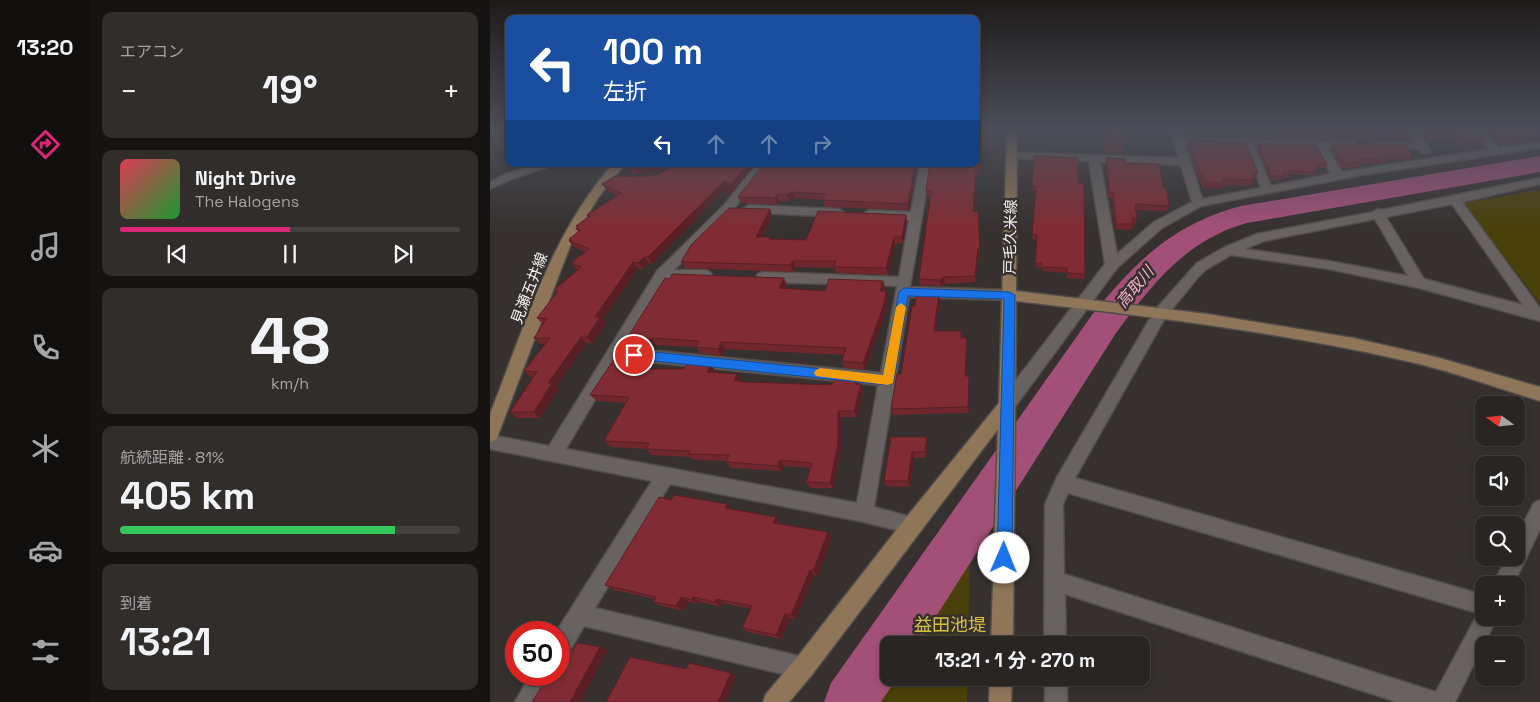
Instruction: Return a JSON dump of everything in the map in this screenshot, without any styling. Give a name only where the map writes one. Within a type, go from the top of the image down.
[{"type":"main road","name":"戸毛久米線","points":[[1002,636],[1012,163]]},
{"type":"main road","name":"見瀬五井線","points":[[490,435],[573,225],[616,167]]},
{"type":"main road","points":[[1009,295],[1305,335],[1404,354],[1540,394]]},
{"type":"main road","points":[[774,702],[803,668],[912,525],[1006,414]]},
{"type":"main road","points":[[1000,702],[1001,686]]},
{"type":"street","points":[[1095,163],[1112,264]]},
{"type":"street","points":[[1185,163],[1198,203]]},
{"type":"street","points":[[1257,163],[1268,190]]},
{"type":"street","points":[[1331,163],[1338,176]]},
{"type":"street","points":[[1006,414],[1086,304],[1112,264],[1158,225],[1198,203],[1338,176],[1423,163]]},
{"type":"street","points":[[490,186],[510,176],[538,167]]},
{"type":"street","points":[[553,455],[662,274],[728,208],[761,167]]},
{"type":"street","points":[[864,513],[924,167]]},
{"type":"street","points":[[608,176],[626,178]]},
{"type":"street","points":[[1055,636],[1054,504],[1063,483],[1153,313],[1193,274],[1230,250],[1261,237],[1378,213],[1455,200],[1540,181]]},
{"type":"street","points":[[1455,200],[1538,317]]},
{"type":"street","points":[[728,208],[916,216]]},
{"type":"street","points":[[1378,213],[1419,283]]},
{"type":"street","points":[[1230,250],[1329,265],[1419,283],[1538,317]]},
{"type":"street","points":[[662,274],[720,276]]},
{"type":"street","points":[[750,277],[1009,295]]},
{"type":"street","points":[[614,353],[888,380]]},
{"type":"street","points":[[490,442],[864,513],[912,525]]},
{"type":"street","points":[[570,630],[665,476]]},
{"type":"street","points":[[1063,483],[1475,602]]},
{"type":"street","points":[[1508,576],[1540,510]]},
{"type":"street","points":[[1055,581],[1432,702]]},
{"type":"street","points":[[579,615],[803,668]]},
{"type":"street","points":[[1443,702],[1483,626]]},
{"type":"street","points":[[526,702],[535,686]]},
{"type":"street","points":[[1056,686],[1056,702]]},
{"type":"green space","points":[[1540,190],[1540,303],[1463,203]]},
{"type":"green space","name":"益田池堤","points":[[970,554],[968,636],[919,636],[932,619]]},
{"type":"green space","name":"益田池堤","points":[[880,686],[967,686],[967,702],[868,702]]},
{"type":"building","points":[[980,163],[980,169],[976,169],[973,212],[978,211],[980,248],[978,248],[975,276],[944,277],[940,280],[919,279],[931,191],[926,190],[930,167],[980,167]]},
{"type":"building","points":[[1034,163],[1078,163],[1078,183],[1084,183],[1085,274],[1067,273],[1067,268],[1042,267],[1042,263],[1035,263],[1037,235],[1032,234],[1036,187],[1032,187]]},
{"type":"building","points":[[1107,163],[1159,164],[1169,206],[1135,204],[1137,219],[1132,218],[1133,224],[1116,224],[1113,192],[1109,192]]},
{"type":"building","points":[[1197,163],[1254,163],[1258,173],[1252,173],[1254,180],[1223,179],[1224,183],[1204,182]]},
{"type":"building","points":[[1266,163],[1326,163],[1327,165],[1316,164],[1316,172],[1289,171],[1290,174],[1283,173],[1284,176],[1272,176]]},
{"type":"building","points":[[672,167],[745,167],[725,191],[730,184],[725,180],[648,257],[644,257],[638,263],[633,262],[595,317],[600,317],[587,337],[581,337],[548,383],[552,383],[534,412],[510,412],[537,372],[524,371],[550,338],[534,338],[547,318],[537,318],[558,291],[554,290],[581,267],[571,263],[589,249],[569,241],[571,240],[569,239],[581,230],[576,229],[579,227],[576,226],[590,216],[587,215],[621,193],[602,184],[615,176],[642,177],[658,174]]},
{"type":"building","points":[[762,167],[914,167],[908,204],[823,200],[825,194],[792,192],[787,195],[777,194],[775,198],[738,197]]},
{"type":"building","points":[[729,208],[770,209],[756,237],[770,237],[769,239],[806,240],[818,211],[906,215],[902,237],[894,237],[886,268],[834,267],[836,261],[793,261],[790,265],[681,262],[691,245]]},
{"type":"building","points":[[672,274],[784,278],[779,288],[825,291],[829,279],[883,281],[880,291],[886,291],[884,304],[863,363],[842,361],[846,348],[721,342],[718,349],[696,347],[699,341],[651,338],[648,342],[626,340],[665,278],[670,279]]},
{"type":"building","points":[[917,292],[939,293],[934,331],[961,331],[961,338],[967,338],[965,376],[969,376],[968,407],[891,409],[897,374],[901,374],[912,306],[915,306]]},
{"type":"building","points":[[617,355],[639,357],[632,369],[684,369],[688,362],[711,364],[707,372],[737,374],[734,380],[745,382],[832,385],[836,376],[857,379],[855,384],[861,384],[854,411],[838,411],[838,444],[830,483],[806,482],[812,463],[780,460],[778,466],[726,462],[729,455],[688,454],[690,451],[646,449],[649,443],[604,441],[629,397],[590,395]]},
{"type":"building","points":[[891,437],[927,437],[925,452],[912,452],[908,481],[884,481]]},
{"type":"building","points":[[674,495],[727,504],[725,508],[776,517],[773,523],[828,532],[813,571],[810,570],[791,615],[785,614],[776,635],[742,628],[752,606],[716,599],[715,602],[693,597],[692,600],[681,597],[676,606],[653,602],[656,597],[605,585],[659,497],[671,500]]},
{"type":"building","points":[[577,643],[600,647],[570,702],[532,702],[542,686],[570,686],[570,650],[573,650]]},
{"type":"building","points":[[630,657],[686,669],[689,663],[731,673],[718,702],[606,702]]},
{"type":"waterway","name":"高取川","points":[[895,636],[1104,324],[1150,269],[1177,246],[1208,227],[1241,215],[1540,164]]},
{"type":"waterway","name":"高取川","points":[[850,702],[880,659]]},
{"type":"slow traffic","points":[[820,373],[888,380],[901,307]]},
{"type":"route","points":[[634,355],[888,380],[904,292],[1009,295],[1004,558]]}]
